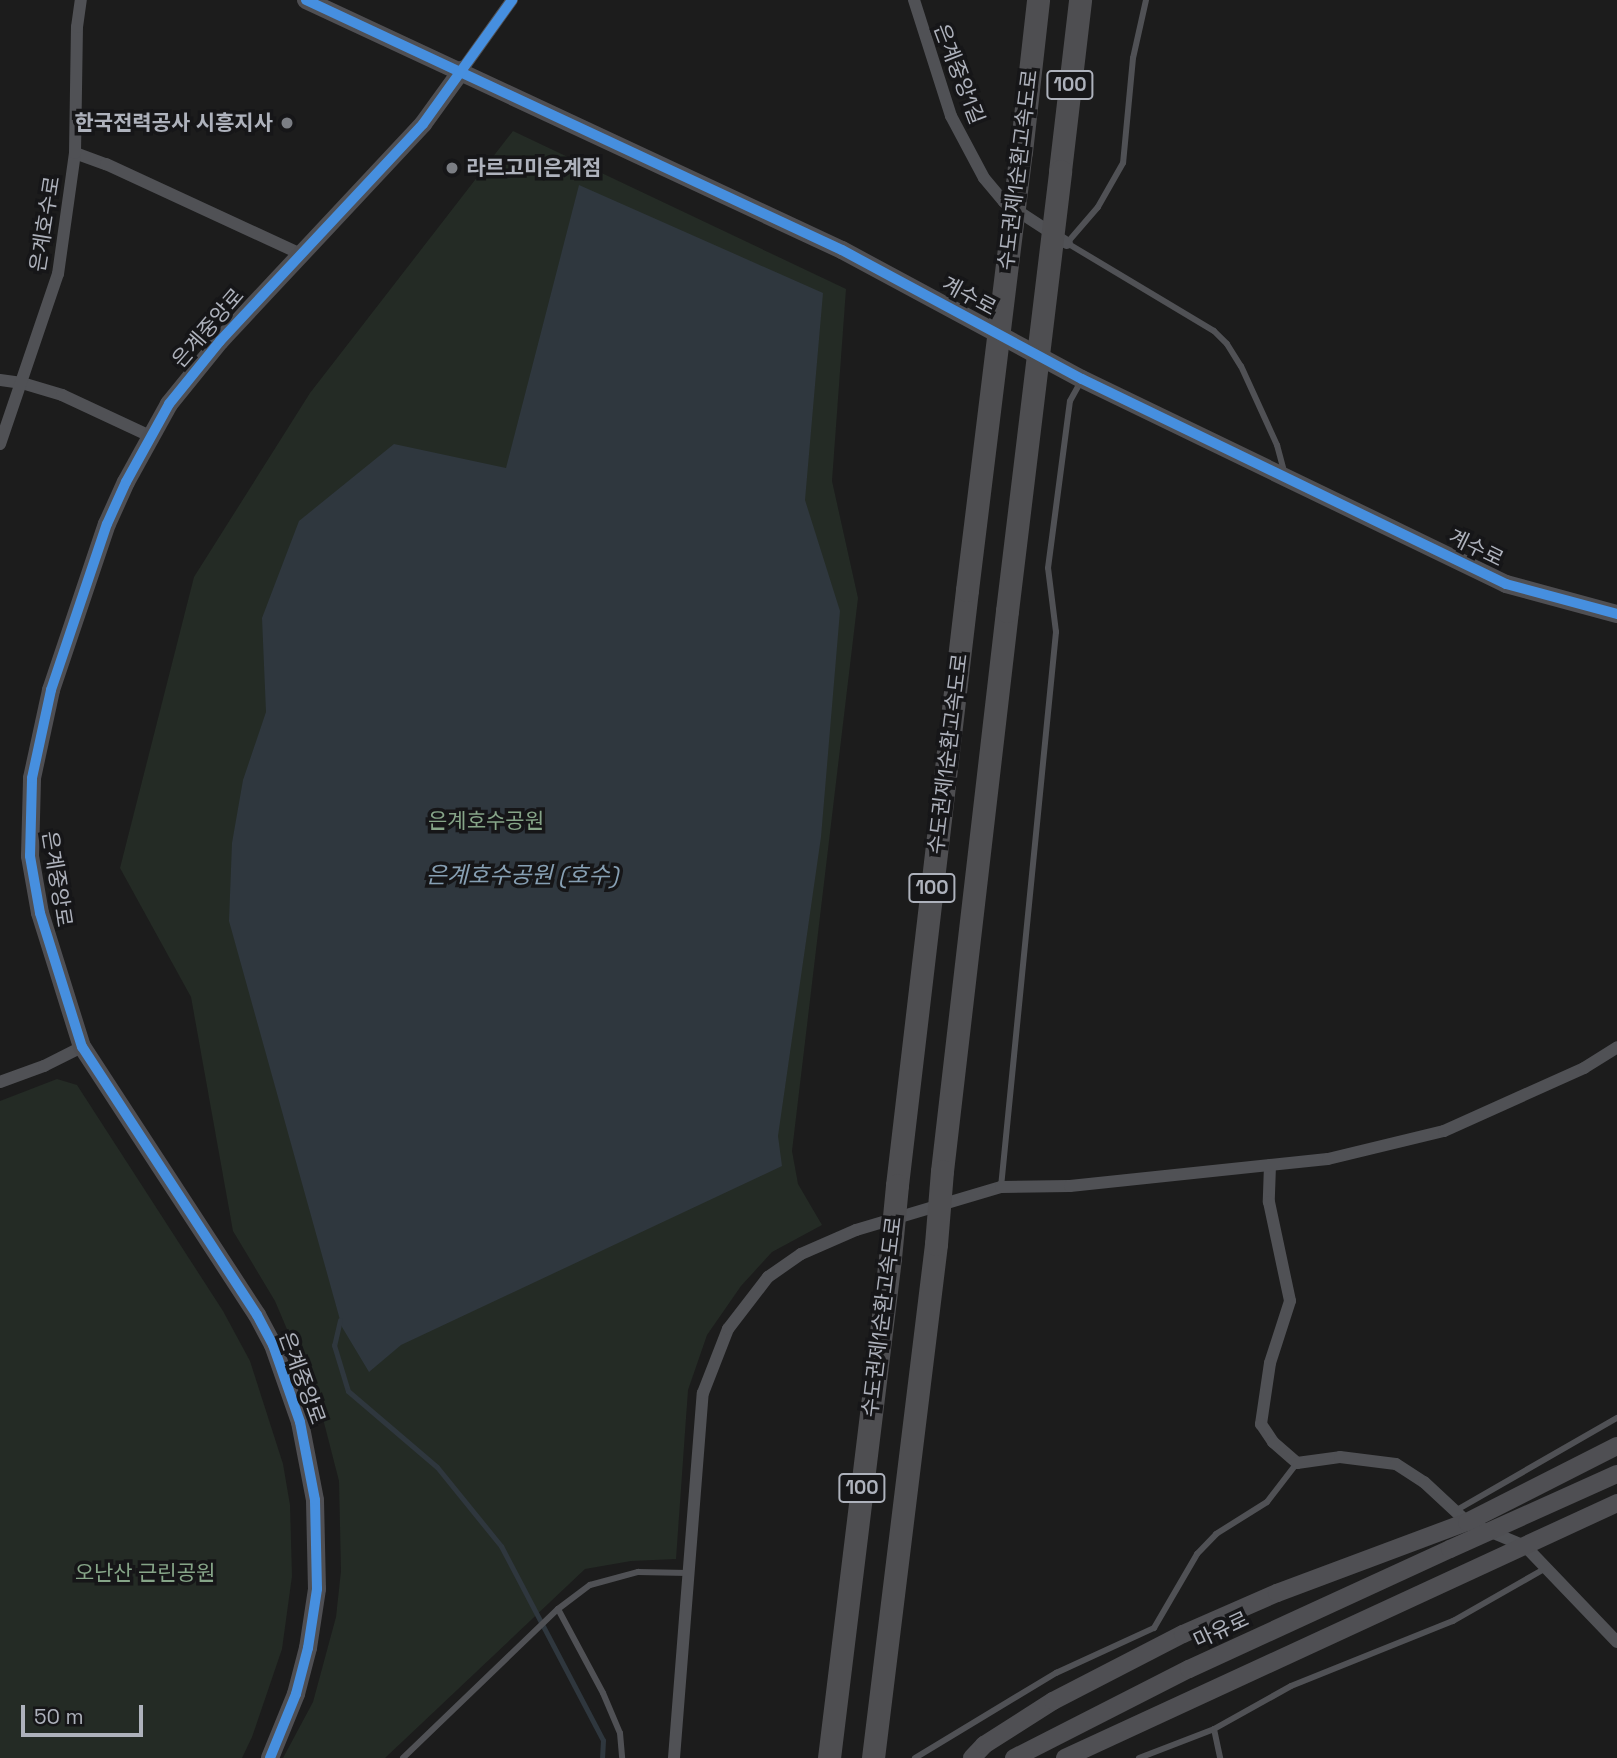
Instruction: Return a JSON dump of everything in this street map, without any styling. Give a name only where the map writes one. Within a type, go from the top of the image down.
[{"type":"highway","name":"수도권제1순환고속도로","points":[[829,1758],[1038,0]]},
{"type":"highway","name":"수도권제1순환고속도로","points":[[873,1758],[936,1244],[942,1171],[1080,0]]},
{"type":"street","name":"은계호수로","points":[[0,444],[58,274],[75,153],[77,27],[80,0]]},
{"type":"street","name":"계수로","points":[[306,0],[842,250],[1082,379],[1506,584],[1617,614]]},
{"type":"street","name":"은계중앙로","points":[[270,1758],[296,1694],[308,1648],[317,1588],[315,1500],[300,1422],[273,1345],[257,1315],[82,1047],[40,913],[30,856],[32,778],[51,690],[86,582],[107,524],[150,436],[187,380],[300,254],[423,124],[512,0]]},
{"type":"street","name":"은계중앙1길","points":[[914,0],[951,116],[984,178],[1004,202],[1067,243]]},
{"type":"street","points":[[75,153],[106,164],[300,254]]},
{"type":"street","points":[[0,380],[22,383],[73,399],[150,436]]},
{"type":"street","points":[[0,1082],[44,1066],[82,1047]]},
{"type":"street","points":[[674,1758],[702,1393],[727,1329],[768,1277],[801,1254],[856,1230],[1001,1187],[1070,1186],[1328,1159],[1444,1130],[1584,1068],[1617,1047]]},
{"type":"street","points":[[1270,1165],[1269,1202],[1290,1301],[1270,1363],[1261,1424],[1273,1442],[1297,1463],[1340,1457],[1396,1464],[1424,1482],[1461,1517],[1525,1546],[1617,1642]]},
{"type":"street","points":[[972,1758],[984,1745],[1053,1701],[1183,1634],[1461,1517],[1617,1446]]},
{"type":"street","name":"마유로","points":[[1014,1758],[1189,1670],[1617,1474]]},
{"type":"street","points":[[1065,1758],[1617,1503]]},
{"type":"lane","points":[[1077,25],[1089,0]]},
{"type":"lane","points":[[1146,0],[1133,58],[1123,163],[1098,207],[1067,243],[1214,331],[1227,344],[1241,366],[1277,445],[1286,478]]},
{"type":"lane","points":[[1001,1187],[1056,632],[1048,568],[1070,401],[1082,379]]},
{"type":"lane","points":[[1461,1517],[1617,1418]]},
{"type":"lane","points":[[915,1758],[1056,1673],[1154,1628],[1197,1554],[1216,1534],[1266,1502],[1297,1463]]},
{"type":"lane","points":[[1139,1758],[1214,1728],[1291,1686],[1453,1621],[1546,1568]]},
{"type":"lane","points":[[403,1758],[556,1612],[590,1585],[638,1572],[688,1573]]},
{"type":"lane","points":[[556,1612],[607,1703],[620,1734],[622,1758]]},
{"type":"lane","points":[[1214,1728],[1220,1758]]},
{"type":"green space","name":"은계호수공원 (호수)","points":[[513,131],[846,289],[832,481],[858,598],[792,1151],[798,1184],[822,1225],[772,1252],[741,1286],[707,1335],[688,1390],[676,1559],[631,1561],[585,1569],[385,1758],[283,1758],[313,1702],[336,1617],[341,1571],[339,1481],[320,1407],[275,1301],[233,1231],[191,997],[120,868],[194,577],[310,393]]},
{"type":"green space","name":"오난산 근린공원","points":[[57,1079],[77,1085],[223,1311],[250,1361],[283,1464],[290,1505],[292,1576],[282,1649],[252,1737],[242,1758],[0,1758],[0,1101]]},
{"type":"water","name":"은계호수공원 (호수)","points":[[579,185],[823,293],[805,500],[840,611],[821,837],[778,1136],[782,1166],[401,1345],[369,1372],[342,1327],[229,921],[232,843],[243,780],[266,712],[262,618],[299,521],[394,444],[506,468]]},
{"type":"waterway","points":[[340,1320],[334,1345],[348,1391],[437,1467],[501,1546],[603,1740],[602,1758]]},
{"type":"cycle path","points":[[306,0],[842,250],[1082,379],[1506,584],[1617,614]]},
{"type":"cycle path","points":[[270,1758],[296,1694],[308,1648],[317,1589],[315,1500],[300,1422],[273,1345],[257,1315],[82,1047],[40,913],[30,856],[32,778],[51,690],[107,524],[126,482],[169,404],[220,341],[423,124],[512,0]]},
{"type":"place","name":"한국전력공사 시흥지사","points":[[287,123]]},
{"type":"place","name":"라르고미은계점","points":[[452,168]]},
{"type":"park label","name":"은계호수공원","points":[[486,821]]}]
